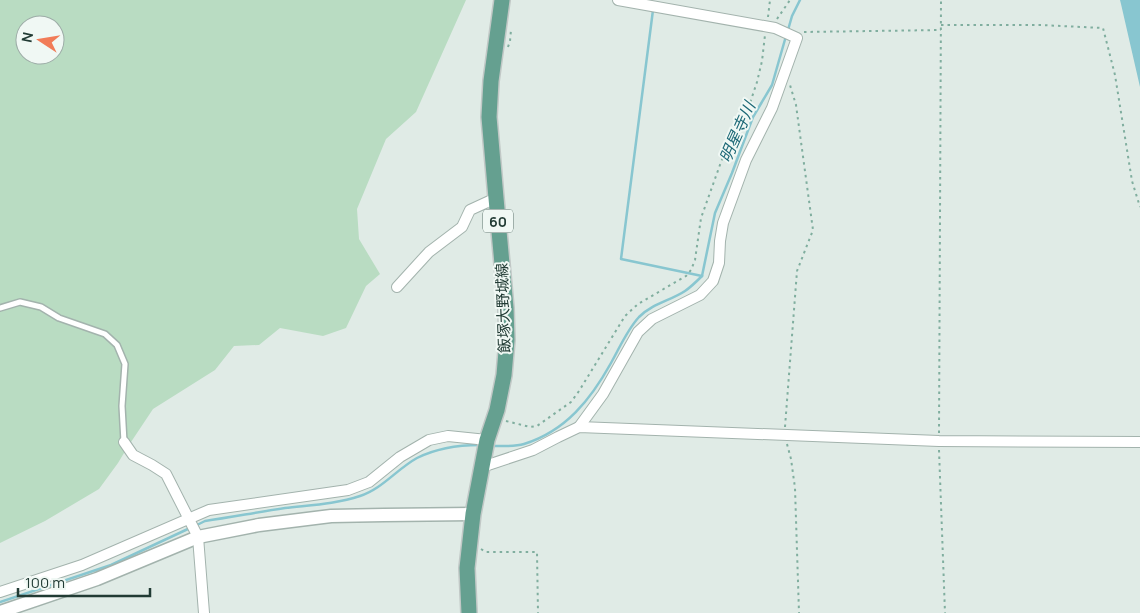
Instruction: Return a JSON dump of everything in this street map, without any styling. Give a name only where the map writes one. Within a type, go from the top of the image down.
[{"type":"main road","name":"飯塚大野城線","points":[[469,613],[467,568],[473,514],[487,440],[504,375],[506,340],[506,308],[490,117],[491,81],[502,0]]},
{"type":"street","points":[[580,427],[603,394],[638,332],[652,318],[700,295],[713,281],[719,263],[723,223],[746,160],[772,108],[797,38],[771,27],[618,0]]},
{"type":"street","points":[[397,287],[429,252],[462,227],[470,210],[496,198]]},
{"type":"street","points":[[483,462],[533,450],[580,427],[939,441],[1140,442]]},
{"type":"street","points":[[0,592],[82,565],[209,510],[348,490],[369,482],[400,457],[429,440],[448,436],[487,440]]},
{"type":"street","points":[[124,442],[133,455],[166,474],[198,537],[204,613]]},
{"type":"street","points":[[4,612],[97,579],[198,537],[259,525],[331,516],[473,514]]},
{"type":"lane","points":[[0,308],[20,302],[41,306],[59,318],[105,334],[117,345],[124,364],[122,406],[124,442]]},
{"type":"path","points":[[494,418],[530,427],[537,426],[571,402],[625,316],[638,304],[686,276],[691,270],[697,251],[701,218],[729,143],[749,106],[757,82],[771,27],[770,0]]},
{"type":"path","points":[[771,27],[790,0]]},
{"type":"path","points":[[941,0],[939,441],[945,613]]},
{"type":"path","points":[[499,22],[511,29],[508,49]]},
{"type":"path","points":[[941,25],[1041,25],[1103,28],[1115,75],[1132,181],[1140,207]]},
{"type":"path","points":[[797,38],[801,32],[941,30]]},
{"type":"path","points":[[786,70],[796,105],[813,230],[797,271],[785,435],[795,488],[799,613]]},
{"type":"path","points":[[479,544],[480,548],[486,552],[537,552],[538,613]]},
{"type":"green space","points":[[0,0],[466,0],[416,112],[386,139],[357,209],[359,239],[380,274],[366,286],[346,328],[323,336],[280,328],[259,345],[234,346],[215,370],[153,409],[99,489],[45,521],[0,543]]},
{"type":"water","points":[[1120,0],[1140,0],[1140,87],[1121,4]]},
{"type":"waterway","name":"明星寺川","points":[[788,30],[800,0]]},
{"type":"waterway","points":[[653,10],[621,259],[702,276]]},
{"type":"waterway","name":"明星寺川","points":[[702,276],[715,213],[753,117],[772,85],[786,36]]},
{"type":"waterway","points":[[490,446],[524,444],[539,438],[565,422],[595,389],[627,333],[639,317],[650,308],[685,291],[702,276]]},
{"type":"waterway","points":[[195,526],[205,521],[351,499],[375,489],[417,458],[448,448],[480,445]]},
{"type":"waterway","points":[[0,602],[111,565],[190,528]]}]
